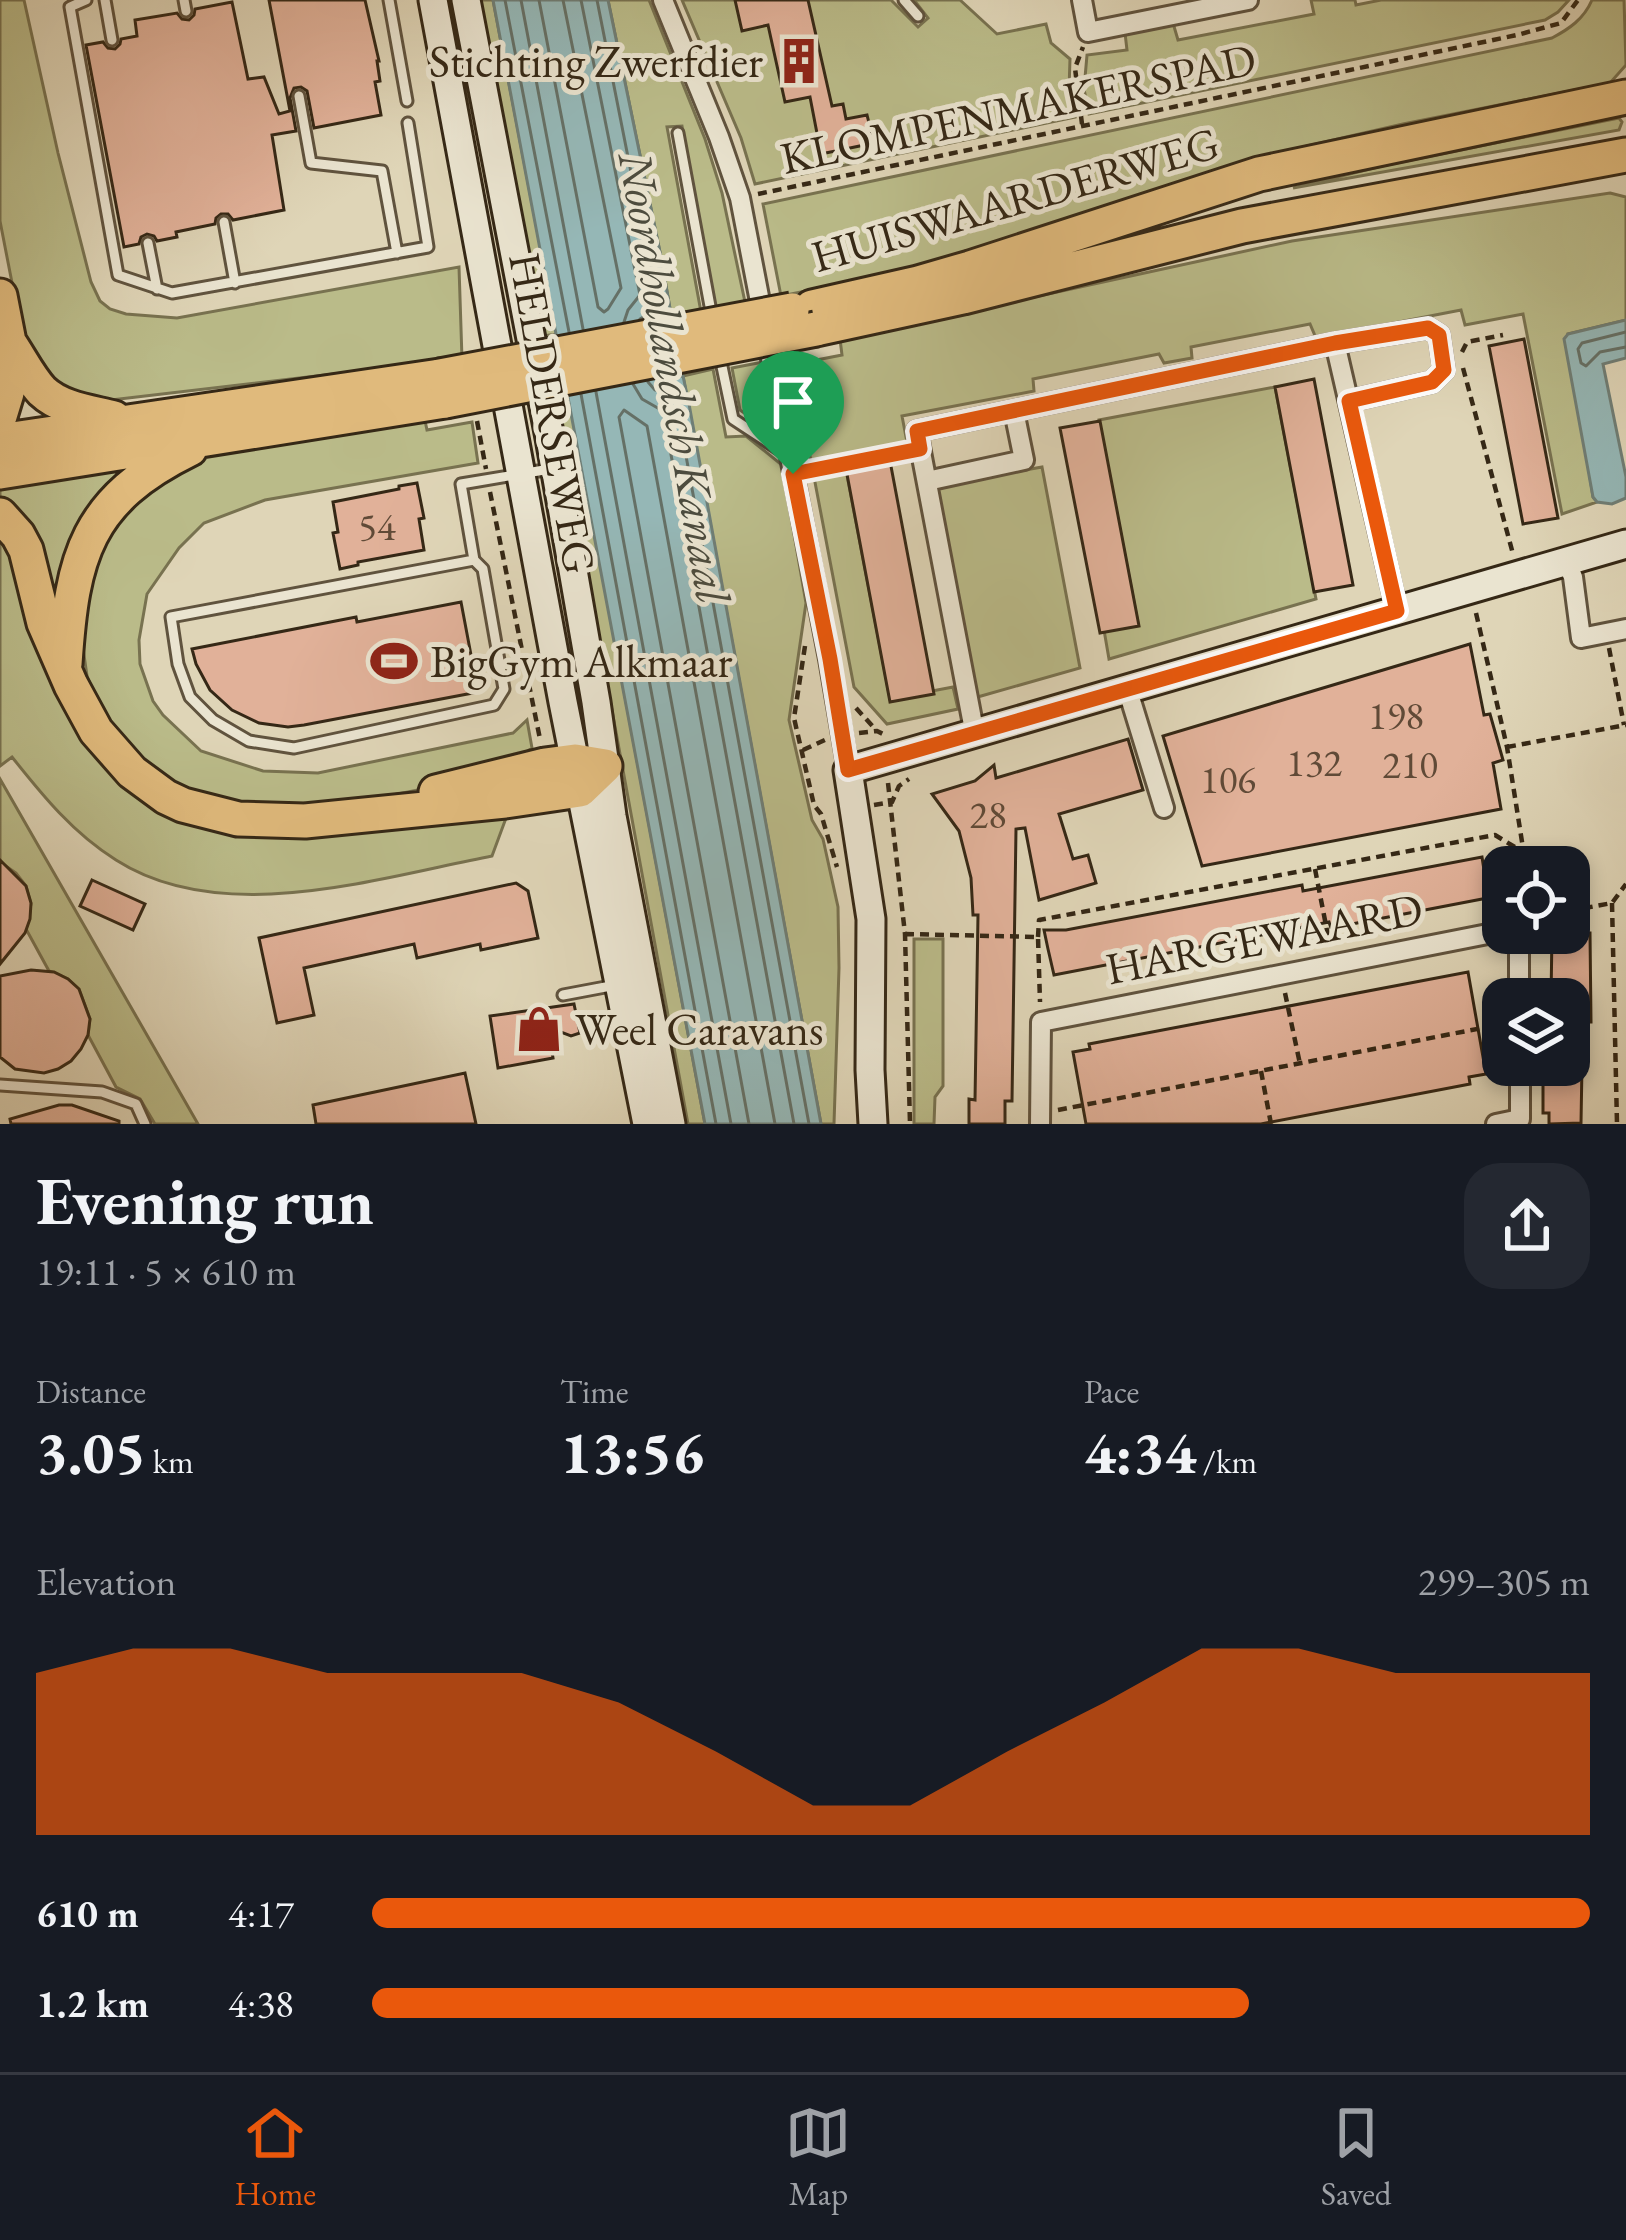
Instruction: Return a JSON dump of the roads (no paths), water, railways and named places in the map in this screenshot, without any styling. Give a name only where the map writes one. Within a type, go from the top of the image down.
[{"type":"highway","name":"HUISWAARDERWEG","points":[[814,318],[1259,174],[1626,97]]},
{"type":"highway","name":"HUISWAARDERWEG","points":[[0,472],[219,435],[814,318],[963,297],[1242,226],[1626,154]]},
{"type":"highway","points":[[0,296],[9,343],[6,404],[0,416]]},
{"type":"highway","points":[[9,343],[52,398],[128,422]]},
{"type":"highway","name":"HUISWAARDERWEG","points":[[0,441],[128,422],[442,388]]},
{"type":"highway","points":[[64,667],[75,574],[103,517],[146,473],[219,435]]},
{"type":"highway","points":[[0,515],[26,550],[44,623],[83,712],[132,772],[166,796],[201,812],[273,822],[341,817],[498,775],[587,772]]},
{"type":"main road","name":"HELDERSEWEG","points":[[433,0],[522,474],[631,983],[671,1124]]},
{"type":"main road","name":"HELDERSEWEG","points":[[466,0],[555,468],[587,772]]},
{"type":"main road","points":[[873,1124],[871,920],[848,770],[1626,544]]},
{"type":"main road","name":"HELDERSEWEG","points":[[631,983],[646,1124]]},
{"type":"street","points":[[663,0],[740,197],[848,770]]},
{"type":"street","points":[[1082,0],[1088,32],[1249,0]]},
{"type":"street","points":[[975,735],[917,431],[1335,343],[1428,328],[1439,335],[1444,370],[1432,382],[1349,401]]},
{"type":"street","points":[[1335,343],[1397,611]]},
{"type":"street","points":[[927,481],[1024,460],[1014,412]]},
{"type":"street","points":[[1566,561],[1573,577],[1581,638],[1626,628]]},
{"type":"street","points":[[1128,691],[1164,808]]},
{"type":"street","name":"HARGEWAARD","points":[[1041,1119],[1041,1022],[1482,935]]},
{"type":"street","points":[[1496,1124],[1520,1119],[1520,1086]]},
{"type":"lane","points":[[86,0],[70,7],[118,274],[157,289],[172,293],[428,247],[408,123]]},
{"type":"lane","points":[[105,0],[112,40]]},
{"type":"lane","points":[[389,0],[407,100]]},
{"type":"lane","points":[[904,0],[917,16]]},
{"type":"lane","points":[[299,96],[311,163],[382,171],[397,253]]},
{"type":"lane","points":[[677,134],[733,419],[791,465]]},
{"type":"lane","points":[[224,222],[235,283]]},
{"type":"lane","points":[[148,243],[157,289]]},
{"type":"lane","points":[[474,560],[171,617],[178,664],[190,697],[213,720],[249,741],[293,748],[494,705],[503,689],[483,569],[474,560],[461,484],[555,468]]},
{"type":"lane","points":[[563,995],[631,983]]},
{"type":"lane","points":[[0,1085],[102,1093],[136,1104],[145,1124]]},
{"type":"water","name":"Noordhollandsch Kanaal","points":[[493,0],[608,0],[672,320],[650,324],[659,379],[683,376],[821,1124],[705,1124]]},
{"type":"water","points":[[1626,320],[1626,358],[1603,364],[1626,477],[1626,498],[1612,504],[1593,497],[1564,339],[1568,334]]},
{"type":"place","name":"Stichting Zwerfdier","points":[[799,61]]},
{"type":"place","name":"BigGym Alkmaar","points":[[394,661]]},
{"type":"place","name":"Weel Caravans","points":[[539,1029]]}]
